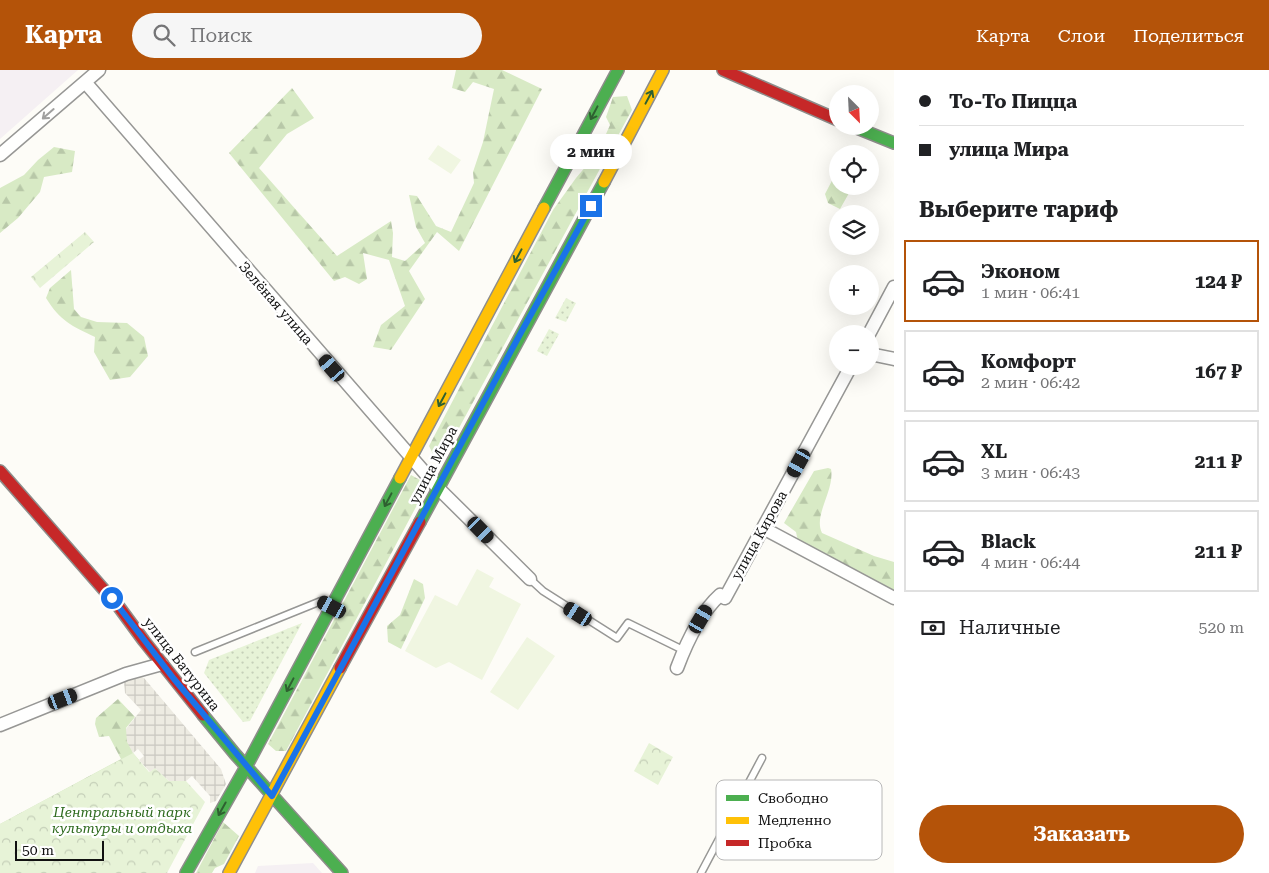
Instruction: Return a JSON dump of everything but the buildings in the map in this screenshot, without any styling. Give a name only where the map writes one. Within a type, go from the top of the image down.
[{"type":"main road","name":"улица Мира","points":[[186,873],[246,767],[618,70]]},
{"type":"main road","name":"улица Мира","points":[[229,873],[663,70]]},
{"type":"main road","points":[[723,70],[829,116]]},
{"type":"main road","points":[[874,135],[894,143]]},
{"type":"main road","name":"улица Батурина","points":[[0,471],[116,603],[162,664],[246,767],[342,873]]},
{"type":"street","points":[[0,155],[99,70]]},
{"type":"street","name":"Зелёная улица","points":[[85,82],[438,488],[530,580]]},
{"type":"street","points":[[874,325],[894,287]]},
{"type":"street","points":[[879,356],[894,359]]},
{"type":"street","name":"улица Кирова","points":[[677,668],[683,650],[710,604],[720,595],[725,598],[846,375]]},
{"type":"street","points":[[763,528],[894,598]]},
{"type":"street","points":[[0,725],[126,674],[162,664]]},
{"type":"lane","name":"Зелёная улица","points":[[530,580],[543,591],[617,638],[628,623],[683,650]]},
{"type":"lane","points":[[195,652],[321,601],[332,607]]},
{"type":"lane","points":[[750,780],[762,758]]},
{"type":"lane","points":[[701,873],[716,845]]},
{"type":"shaded area","points":[[0,70],[78,70],[0,139]]},
{"type":"shaded area","points":[[139,676],[144,678],[221,769],[226,784],[216,801],[210,803],[210,796],[192,776],[186,781],[169,781],[155,768],[150,772],[139,760],[144,756],[138,749],[133,753],[127,742],[126,729],[141,710],[125,693],[124,682]]},
{"type":"shaded area","points":[[313,863],[322,873],[255,873],[258,866]]},
{"type":"green space","points":[[456,70],[502,70],[542,89],[459,251],[437,232],[409,271],[425,299],[391,350],[373,347],[381,325],[405,306],[389,260],[363,253],[367,279],[359,284],[345,277],[334,281],[229,153],[292,88],[314,118],[287,134],[259,168],[337,256],[391,221],[393,233],[392,257],[405,261],[425,243],[416,227],[409,195],[417,196],[436,226],[451,232],[474,183],[473,172],[483,142],[494,89],[473,82],[465,92],[452,88]]},
{"type":"green space","points":[[627,96],[632,110],[441,461],[434,456],[429,446],[553,210],[598,152],[610,125],[606,117],[613,97]]},
{"type":"green space","points":[[438,145],[461,160],[451,174],[428,159]]},
{"type":"green space","points":[[54,147],[75,151],[72,172],[44,177],[40,192],[18,218],[0,233],[0,188],[24,175]]},
{"type":"green space","points":[[829,186],[829,195],[848,195],[842,205],[832,205],[828,203],[825,194]]},
{"type":"green space","points":[[85,232],[94,242],[40,288],[31,277]]},
{"type":"green space","points":[[71,270],[74,309],[81,317],[97,322],[127,323],[144,337],[148,356],[130,377],[110,380],[94,352],[95,337],[67,322],[56,312],[46,298],[50,288]]},
{"type":"green space","points":[[566,298],[576,303],[566,322],[555,318]]},
{"type":"green space","points":[[549,329],[559,334],[547,356],[537,351]]},
{"type":"green space","points":[[831,469],[831,477],[820,518],[822,533],[874,556],[894,562],[894,594],[799,546],[796,532],[784,523],[814,471]]},
{"type":"green space","points":[[411,475],[420,480],[425,490],[286,751],[276,751],[268,744]]},
{"type":"green space","points":[[477,569],[494,578],[489,587],[521,604],[482,680],[449,662],[436,668],[405,651],[435,595],[457,606]]},
{"type":"green space","points":[[414,579],[423,584],[425,598],[401,649],[388,642],[387,626],[400,615]]},
{"type":"green space","points":[[302,623],[250,721],[243,722],[204,673],[209,660]]},
{"type":"green space","points":[[527,637],[555,656],[518,710],[490,692]]},
{"type":"green space","points":[[118,699],[135,717],[126,728],[133,753],[139,760],[0,857],[0,824],[121,759],[109,736],[99,737],[95,724],[96,718]]},
{"type":"green space","points":[[649,743],[673,757],[658,785],[634,771]]},
{"type":"green space","name":"Центральный парк культуры и отдыха","points":[[133,753],[149,772],[155,768],[169,781],[186,781],[205,802],[167,873],[0,873],[0,824]]},
{"type":"green space","points":[[223,822],[239,836],[224,864],[215,868],[212,873],[196,873]]},
{"type":"traffic: fast","points":[[544,208],[618,70]]},
{"type":"traffic: fast","points":[[874,135],[894,143]]},
{"type":"traffic: fast","points":[[420,522],[604,182]]},
{"type":"traffic: fast","points":[[186,873],[246,767],[400,478]]},
{"type":"traffic: fast","points":[[203,715],[235,754],[342,873]]},
{"type":"traffic: slow","points":[[604,182],[663,70]]},
{"type":"traffic: slow","points":[[400,478],[544,208]]},
{"type":"traffic: slow","points":[[229,873],[340,668]]},
{"type":"traffic: jam","points":[[723,70],[829,116]]},
{"type":"traffic: jam","points":[[0,471],[119,607],[203,715]]},
{"type":"traffic: jam","points":[[340,668],[420,522]]},
{"type":"route","points":[[112,598],[174,679],[272,796],[591,206]]}]
